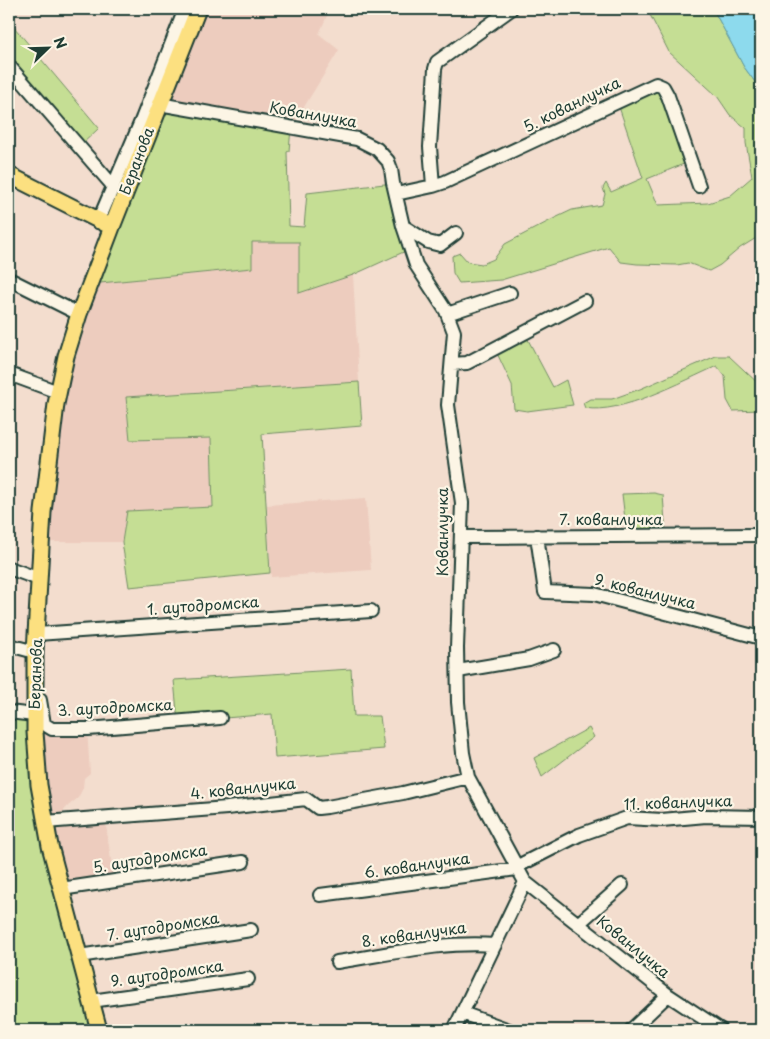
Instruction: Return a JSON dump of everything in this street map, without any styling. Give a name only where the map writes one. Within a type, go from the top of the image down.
[{"type":"main road","name":"Беранова","points":[[99,1030],[61,889],[38,785],[34,715],[35,657],[47,481],[58,392],[66,356],[105,225],[159,104],[198,9]]},
{"type":"main road","points":[[9,175],[105,225]]},
{"type":"street","name":"Беранова","points":[[105,225],[114,187],[185,9]]},
{"type":"street","points":[[433,186],[430,147],[437,62],[510,9]]},
{"type":"street","points":[[9,66],[114,187]]},
{"type":"street","name":"5. кованлучка","points":[[396,194],[433,186],[512,152],[656,84],[664,86],[699,186]]},
{"type":"street","name":"Кованлучка","points":[[159,104],[357,139],[377,148],[388,161],[403,226],[416,265],[448,314],[454,332],[448,405],[462,503],[458,702],[463,753],[468,777],[525,882],[668,996],[721,1030]]},
{"type":"street","points":[[403,226],[428,242],[440,245],[456,233]]},
{"type":"street","points":[[9,279],[79,314]]},
{"type":"street","points":[[448,314],[510,293]]},
{"type":"street","points":[[452,364],[467,363],[585,301]]},
{"type":"street","points":[[9,374],[58,392]]},
{"type":"street","name":"7. кованлучка","points":[[461,537],[761,535]]},
{"type":"street","name":"9. кованлучка","points":[[537,536],[545,592],[594,594],[761,638]]},
{"type":"street","points":[[9,568],[39,579]]},
{"type":"street","name":"1. аутодромска","points":[[37,634],[371,611]]},
{"type":"street","points":[[9,645],[35,657]]},
{"type":"street","points":[[458,671],[529,659],[554,650]]},
{"type":"street","name":"3. аутодромска","points":[[35,657],[44,724],[52,729],[88,729],[220,718]]},
{"type":"street","points":[[9,712],[34,715]]},
{"type":"street","name":"4. кованлучка","points":[[45,822],[226,808],[306,799],[318,808],[403,792],[468,777]]},
{"type":"street","name":"11. кованлучка","points":[[517,868],[579,835],[626,818],[662,820],[706,816],[761,817]]},
{"type":"street","name":"5. аутодромска","points":[[61,889],[243,862]]},
{"type":"street","name":"6. кованлучка","points":[[320,896],[517,868]]},
{"type":"street","points":[[454,1030],[525,882]]},
{"type":"street","name":"Кованлучка","points":[[578,924],[622,885]]},
{"type":"street","name":"7. аутодромска","points":[[79,956],[252,930]]},
{"type":"street","name":"8. кованлучка","points":[[337,962],[444,944],[495,944]]},
{"type":"street","name":"9. аутодромска","points":[[91,1001],[248,979]]},
{"type":"street","name":"Кованлучка","points":[[631,1030],[668,996]]},
{"type":"street","points":[[462,1013],[509,1030]]},
{"type":"shaded area","points":[[198,9],[330,9],[319,34],[339,50],[291,128],[159,104]]},
{"type":"shaded area","points":[[252,242],[299,242],[299,293],[353,275],[359,382],[126,397],[130,440],[211,438],[213,507],[127,511],[122,542],[41,542],[49,455],[90,284],[251,268]]},
{"type":"shaded area","points":[[366,498],[371,570],[271,577],[267,505]]},
{"type":"shaded area","points":[[87,729],[90,773],[84,778],[83,788],[78,798],[60,815],[105,818],[114,881],[61,889],[35,732]]},
{"type":"green space","points":[[647,9],[713,9],[744,67],[761,90],[761,235],[709,271],[688,263],[677,265],[621,262],[609,247],[501,280],[459,283],[453,273],[452,256],[460,253],[468,262],[482,264],[494,259],[505,244],[555,218],[572,210],[602,205],[605,194],[603,188],[606,183],[611,192],[643,178],[617,101],[656,84],[691,161],[647,179],[658,205],[708,203],[730,196],[752,177],[746,143],[746,128],[730,115],[717,96],[669,52]]},
{"type":"green space","points":[[9,21],[99,128],[79,147],[9,66]]},
{"type":"green space","points":[[159,104],[291,128],[289,151],[287,152],[289,226],[304,227],[307,193],[393,183],[410,249],[353,275],[299,293],[299,242],[252,242],[252,268],[90,284]]},
{"type":"green space","points":[[525,334],[553,387],[566,380],[573,405],[527,411],[514,409],[512,385],[495,349]]},
{"type":"green space","points":[[716,356],[729,356],[761,386],[761,410],[733,411],[727,400],[725,376],[717,366],[634,402],[600,409],[585,408],[583,403],[590,399],[612,399]]},
{"type":"green space","points":[[359,382],[362,426],[262,434],[270,573],[129,587],[122,542],[127,511],[213,507],[211,438],[130,440],[126,397]]},
{"type":"green space","points":[[654,493],[663,495],[666,536],[627,536],[622,494]]},
{"type":"green space","points":[[351,669],[354,716],[380,716],[384,749],[275,758],[272,714],[178,722],[174,680]]},
{"type":"green space","points":[[9,712],[34,715],[39,785],[99,1030],[9,1030]]},
{"type":"green space","points":[[589,728],[594,737],[542,777],[534,758]]},
{"type":"water","points":[[713,9],[761,9],[761,90],[744,67]]}]
